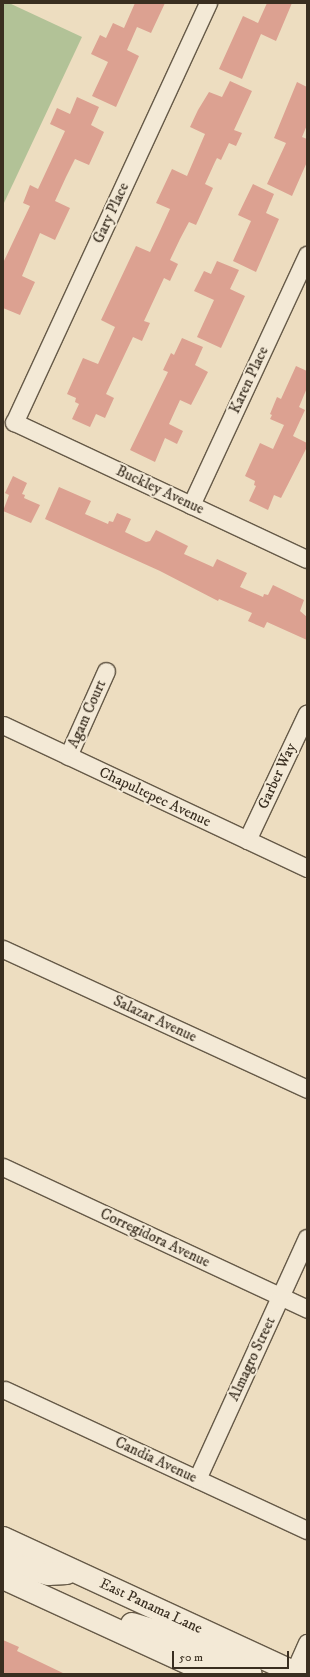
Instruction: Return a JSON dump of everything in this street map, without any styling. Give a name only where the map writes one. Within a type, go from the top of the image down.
[{"type":"main road","name":"East Panama Lane","points":[[3,1538],[294,1673]]},
{"type":"main road","points":[[3,1558],[22,1567],[48,1574],[78,1573]]},
{"type":"main road","points":[[3,1578],[212,1674]]},
{"type":"main road","points":[[88,1617],[129,1623],[152,1630],[251,1674]]},
{"type":"street","name":"Gary Place","points":[[14,422],[208,3]]},
{"type":"street","name":"Karen Place","points":[[191,505],[307,255]]},
{"type":"street","name":"Buckley Avenue","points":[[14,422],[307,559]]},
{"type":"street","name":"Agam Court","points":[[68,756],[106,671]]},
{"type":"street","name":"Garber Way","points":[[246,840],[307,713]]},
{"type":"street","name":"Chapultepec Avenue","points":[[3,725],[307,868]]},
{"type":"street","name":"Salazar Avenue","points":[[3,949],[307,1089]]},
{"type":"street","name":"Corregidora Avenue","points":[[3,1167],[307,1309]]},
{"type":"street","name":"Almagro Street","points":[[197,1479],[307,1238]]},
{"type":"street","name":"Candia Avenue","points":[[5,1390],[307,1530]]},
{"type":"street","points":[[294,1673],[307,1643]]},
{"type":"green space","points":[[3,3],[9,3],[82,37],[3,205]]},
{"type":"building","points":[[135,3],[165,3],[151,33],[137,27],[127,50],[139,56],[116,107],[92,96],[108,62],[91,54],[100,35],[106,38],[113,23],[124,28]]},
{"type":"building","points":[[267,3],[292,3],[276,41],[261,34],[242,79],[219,69],[243,16],[258,23]]},
{"type":"building","points":[[230,81],[252,91],[234,130],[242,133],[236,146],[229,143],[221,160],[217,158],[205,184],[213,188],[196,225],[189,222],[170,260],[178,264],[170,281],[164,278],[144,321],[150,323],[142,341],[133,337],[106,394],[114,398],[105,418],[96,414],[90,427],[72,419],[79,404],[75,402],[76,398],[67,394],[83,358],[98,364],[105,349],[115,327],[101,320],[136,246],[150,252],[159,233],[170,209],[156,203],[172,169],[187,176],[205,134],[190,127],[198,110],[209,92],[222,97]]},
{"type":"building","points":[[297,82],[307,87],[307,125],[302,137],[307,139],[307,162],[292,196],[267,184],[286,143],[274,138]]},
{"type":"building","points":[[77,97],[99,107],[91,125],[104,132],[89,165],[75,159],[55,201],[70,208],[55,240],[40,233],[22,276],[35,282],[20,315],[3,308],[3,263],[30,206],[23,203],[30,185],[38,189],[65,131],[50,124],[57,108],[70,114]]},
{"type":"building","points":[[253,184],[274,194],[266,213],[279,219],[256,272],[233,261],[251,221],[238,215]]},
{"type":"building","points":[[217,261],[239,270],[230,289],[245,296],[221,348],[197,337],[214,300],[194,291],[204,271],[211,274]]},
{"type":"building","points":[[182,338],[203,347],[195,365],[208,372],[191,405],[180,400],[169,424],[183,431],[177,444],[165,438],[155,462],[130,450],[168,372],[163,370],[171,353],[174,355]]},
{"type":"building","points":[[296,366],[307,371],[307,388],[299,407],[305,410],[293,436],[307,443],[307,447],[281,498],[274,495],[268,510],[249,501],[256,486],[254,485],[255,481],[245,476],[260,443],[273,449],[284,425],[270,419],[272,415],[270,414],[277,397],[281,399]]},
{"type":"building","points":[[13,476],[27,483],[22,494],[25,495],[24,498],[40,505],[31,523],[3,511],[9,495],[5,493]]},
{"type":"building","points":[[59,487],[91,501],[85,514],[108,524],[109,521],[113,522],[117,513],[131,519],[125,532],[146,542],[150,541],[156,530],[188,546],[184,554],[213,567],[217,559],[247,573],[240,587],[263,597],[264,594],[268,595],[273,585],[304,600],[300,611],[307,617],[307,640],[267,622],[264,628],[248,621],[252,613],[219,599],[218,601],[160,571],[45,519]]},
{"type":"building","points":[[3,1640],[19,1647],[17,1651],[65,1674],[3,1674]]}]
